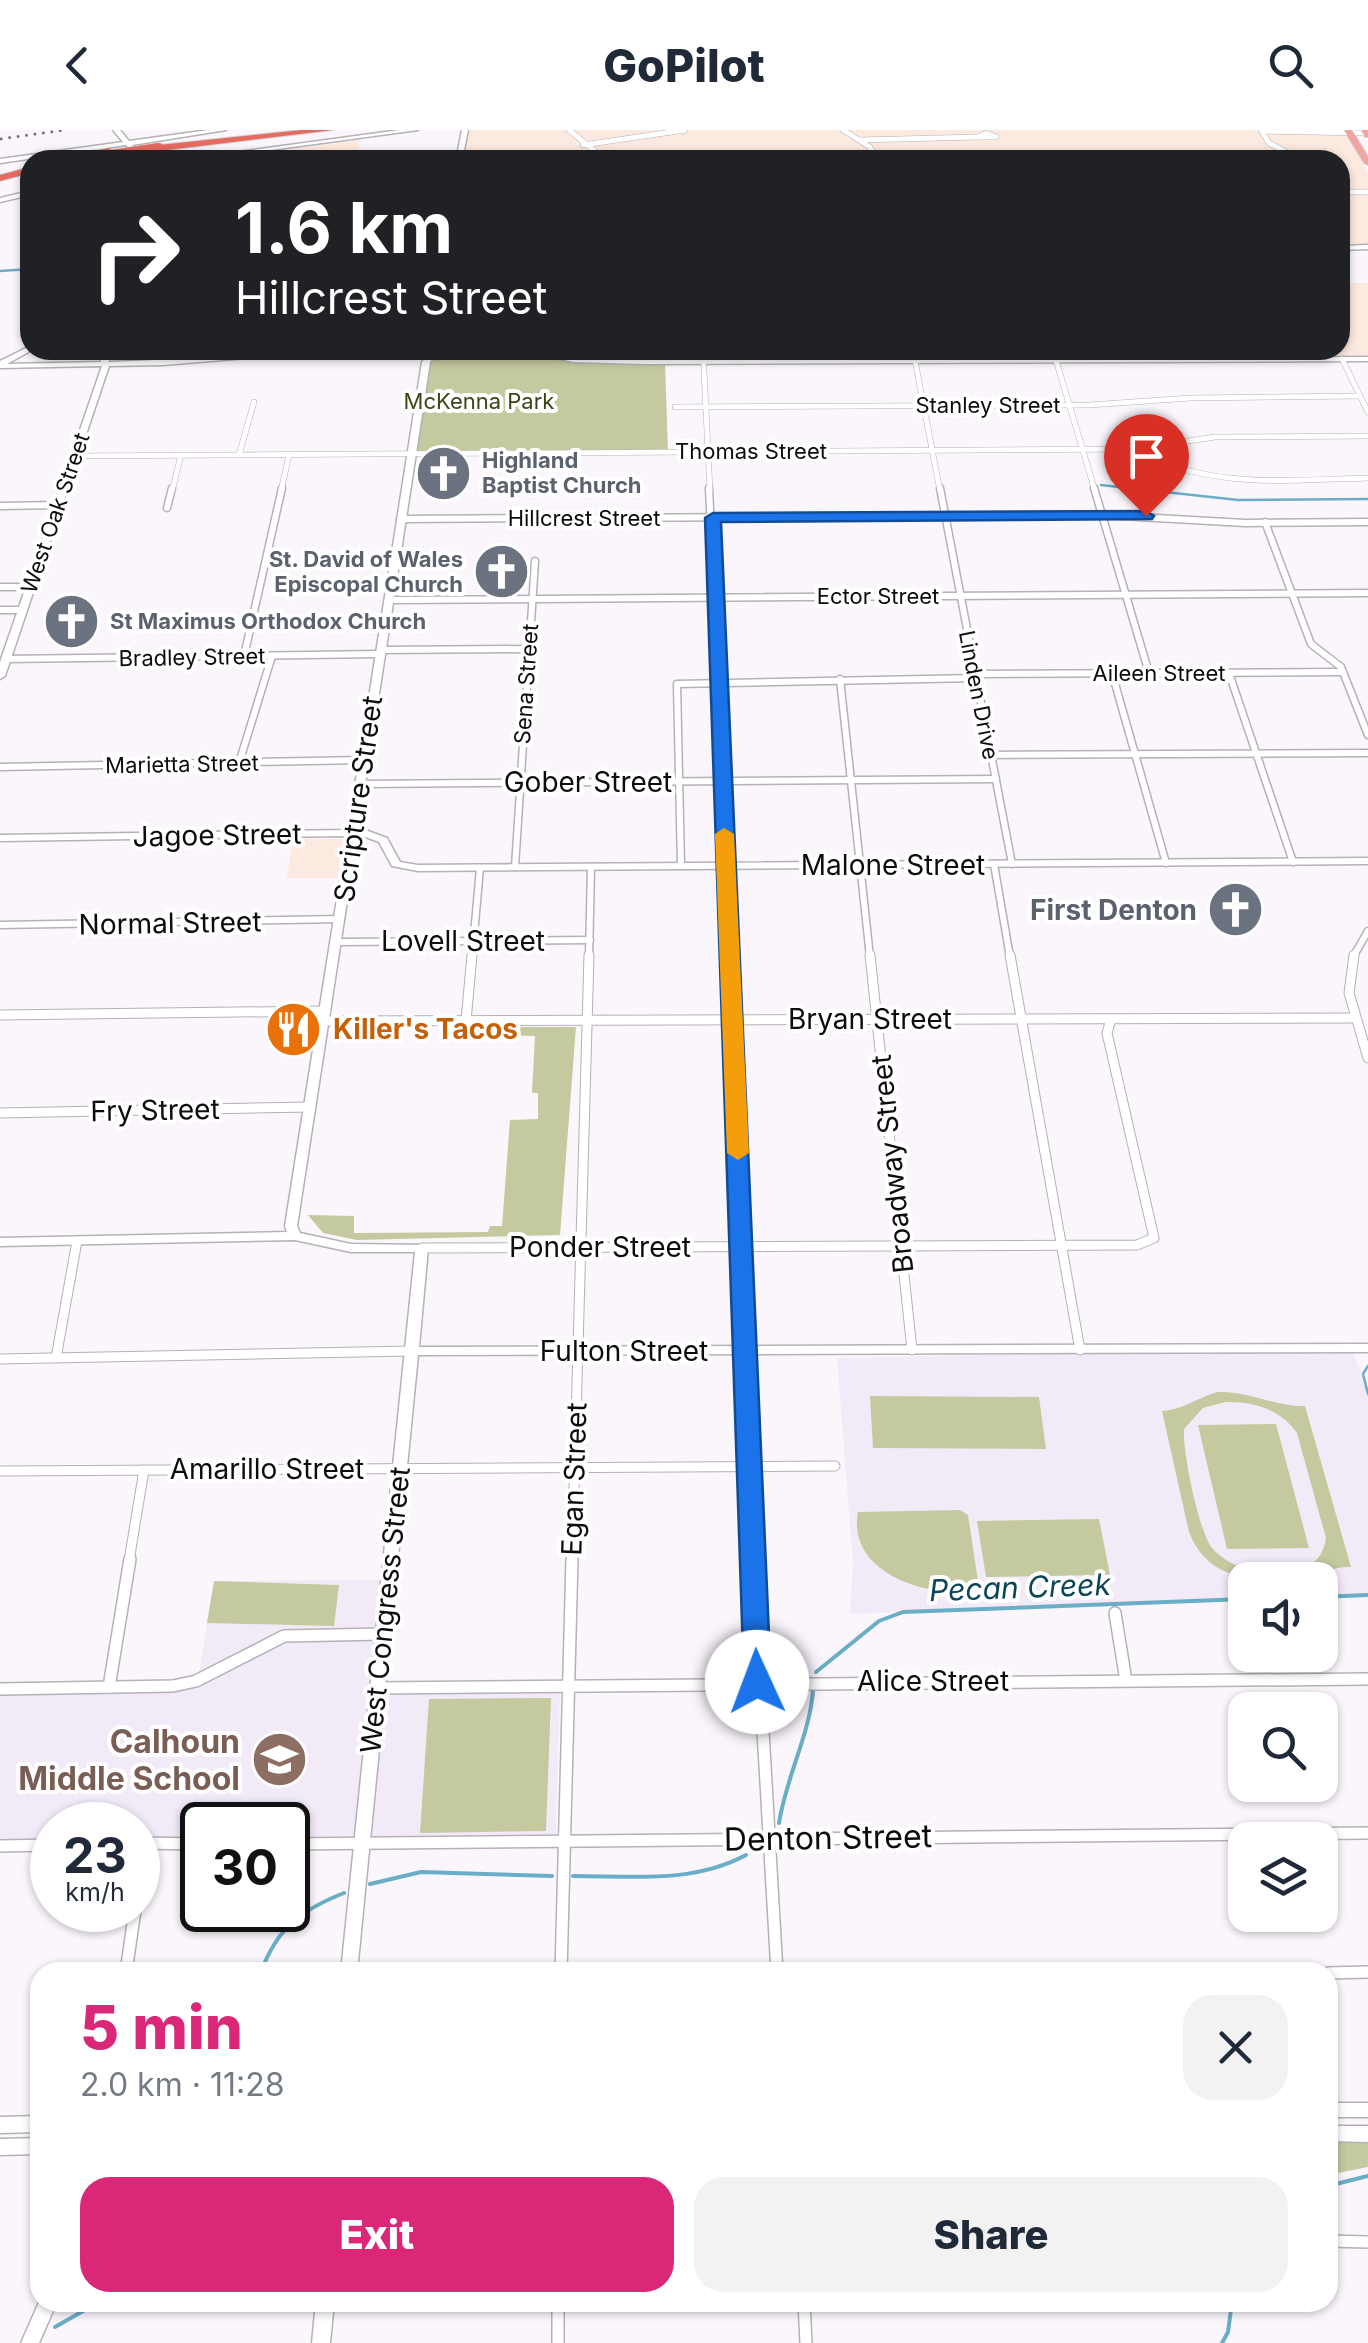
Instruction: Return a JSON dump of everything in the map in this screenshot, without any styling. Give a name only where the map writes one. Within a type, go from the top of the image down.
[{"type":"highway","points":[[134,150],[290,130]]},
{"type":"highway","points":[[157,147],[328,130]]},
{"type":"main road","points":[[1349,132],[1368,163]]},
{"type":"street","points":[[116,130],[133,150]]},
{"type":"street","points":[[73,150],[223,130]]},
{"type":"street","points":[[259,150],[416,130]]},
{"type":"street","points":[[569,130],[591,150]]},
{"type":"street","points":[[576,130],[584,145]]},
{"type":"street","points":[[584,145],[670,136],[685,130]]},
{"type":"street","points":[[843,130],[871,150]]},
{"type":"street","points":[[1283,150],[1269,143],[1262,130],[1349,132]]},
{"type":"street","points":[[1308,130],[1367,133]]},
{"type":"street","points":[[858,140],[996,136]]},
{"type":"street","points":[[105,360],[106,365]]},
{"type":"street","points":[[4,365],[178,360]]},
{"type":"street","points":[[574,360],[670,360]]},
{"type":"street","points":[[644,360],[663,361]]},
{"type":"street","points":[[703,360],[734,1020],[757,1682],[777,1962]]},
{"type":"street","name":"Linden Drive","points":[[914,360],[1012,864]]},
{"type":"street","points":[[1056,360],[1149,673]]},
{"type":"street","points":[[1342,360],[1368,412]]},
{"type":"street","name":"Scripture Street","points":[[295,1236],[292,1226],[426,362]]},
{"type":"street","name":"West Oak Street","points":[[0,676],[106,365]]},
{"type":"street","name":"Stanley Street","points":[[675,407],[1069,405],[1191,398],[1360,396]]},
{"type":"street","points":[[239,455],[254,402]]},
{"type":"street","name":"Thomas Street","points":[[73,456],[1084,449],[1136,448],[1215,437],[1368,436]]},
{"type":"street","points":[[1136,448],[1174,470],[1210,477],[1368,478]]},
{"type":"street","points":[[244,656],[289,454]]},
{"type":"street","points":[[167,508],[181,455]]},
{"type":"street","points":[[0,506],[57,505]]},
{"type":"street","name":"Hillcrest Street","points":[[400,520],[1103,515],[1368,522]]},
{"type":"street","points":[[1264,522],[1311,644],[1338,662],[1368,736]]},
{"type":"street","name":"Sena Street","points":[[515,867],[535,561]]},
{"type":"street","points":[[0,587],[30,587]]},
{"type":"street","name":"Ector Street","points":[[388,600],[1368,592]]},
{"type":"street","points":[[0,610],[22,610]]},
{"type":"street","name":"Bradley Street","points":[[6,659],[528,649]]},
{"type":"street","points":[[239,763],[272,656]]},
{"type":"street","points":[[1229,672],[1293,862]]},
{"type":"street","name":"Aileen Street","points":[[678,782],[677,684],[719,680],[1342,672]]},
{"type":"street","points":[[1112,673],[1166,863]]},
{"type":"street","name":"Broadway Street","points":[[840,679],[912,1350]]},
{"type":"street","points":[[991,755],[1368,753]]},
{"type":"street","name":"Marietta Street","points":[[0,766],[364,760]]},
{"type":"street","name":"Gober Street","points":[[361,784],[996,780]]},
{"type":"street","points":[[678,782],[681,866]]},
{"type":"street","name":"Malone Street","points":[[354,833],[379,837],[387,845],[392,860],[418,868],[1368,862]]},
{"type":"street","name":"Jagoe Street","points":[[0,838],[354,833]]},
{"type":"street","points":[[994,864],[1080,1350]]},
{"type":"street","name":"Egan Street","points":[[561,1962],[592,867]]},
{"type":"street","points":[[466,1021],[480,868]]},
{"type":"street","name":"Normal Street","points":[[0,925],[340,919]]},
{"type":"street","points":[[1368,931],[1347,970],[1355,1018],[1368,1058]]},
{"type":"street","name":"Lovell Street","points":[[337,942],[590,940]]},
{"type":"street","name":"Bryan Street","points":[[0,1015],[325,1016],[466,1021],[1355,1018]]},
{"type":"street","name":"Ponder Street","points":[[0,1242],[295,1236],[351,1248],[1137,1245],[1154,1238],[1106,1033],[1111,1018]]},
{"type":"street","name":"Fry Street","points":[[0,1113],[310,1107]]},
{"type":"street","points":[[56,1358],[76,1241]]},
{"type":"street","name":"West Congress Street","points":[[351,1962],[422,1248]]},
{"type":"street","name":"Fulton Street","points":[[0,1359],[411,1351],[1368,1348]]},
{"type":"street","name":"Amarillo Street","points":[[0,1471],[834,1466]]},
{"type":"street","points":[[109,1688],[144,1470]]},
{"type":"street","points":[[1115,1613],[1126,1681]]},
{"type":"street","points":[[0,1689],[173,1686],[196,1681],[284,1636],[382,1634]]},
{"type":"street","name":"Alice Street","points":[[377,1688],[1368,1679]]},
{"type":"street","name":"Denton Street","points":[[310,1844],[1368,1833]]},
{"type":"street","points":[[0,1846],[30,1845]]},
{"type":"street","points":[[127,1962],[132,1932]]},
{"type":"street","points":[[1338,1972],[1368,1972]]},
{"type":"street","points":[[1338,2110],[1368,2110]]},
{"type":"street","points":[[0,2125],[30,2124]]},
{"type":"street","points":[[1338,2134],[1368,2134]]},
{"type":"street","points":[[0,2147],[30,2146]]},
{"type":"street","points":[[1338,2241],[1368,2242]]},
{"type":"street","points":[[30,2343],[44,2312]]},
{"type":"street","points":[[322,2343],[324,2312]]},
{"type":"street","points":[[558,2312],[558,2343]]},
{"type":"street","points":[[804,2312],[806,2343]]},
{"type":"shaded area","points":[[468,130],[1346,130],[1368,174],[1368,246],[1350,246],[1350,150],[465,150]]},
{"type":"shaded area","points":[[359,140],[358,150],[290,150]]},
{"type":"shaded area","points":[[1350,283],[1368,283],[1368,356],[1350,356]]},
{"type":"shaded area","points":[[293,839],[347,839],[341,878],[287,878]]},
{"type":"shaded area","points":[[1352,1348],[1368,1394],[1368,1595],[1338,1596],[1338,1562],[1228,1562],[1228,1601],[850,1614],[853,1564],[837,1358]]},
{"type":"shaded area","name":"Calhoun Middle School","points":[[381,1580],[368,1694],[560,1691],[556,1834],[310,1837],[310,1802],[180,1802],[180,1838],[160,1838],[160,1802],[30,1802],[30,1839],[0,1840],[0,1693],[197,1685],[214,1581]]},
{"type":"green space","name":"McKenna Park","points":[[426,362],[665,363],[668,452],[411,454]]},
{"type":"green space","points":[[576,1027],[560,1235],[357,1240],[323,1233],[308,1215],[354,1216],[354,1233],[488,1232],[490,1226],[502,1226],[510,1120],[538,1119],[538,1093],[532,1093],[535,1036],[470,1034],[470,1030]]},
{"type":"green space","points":[[1218,1392],[1305,1406],[1351,1567],[1338,1568],[1338,1562],[1313,1562],[1326,1538],[1297,1433],[1274,1412],[1235,1402],[1203,1408],[1184,1429],[1202,1526],[1212,1548],[1230,1562],[1228,1572],[1204,1557],[1189,1532],[1162,1411]]},
{"type":"green space","points":[[870,1396],[1039,1397],[1046,1449],[873,1448]]},
{"type":"green space","points":[[1276,1424],[1309,1548],[1227,1549],[1198,1425]]},
{"type":"green space","points":[[960,1510],[968,1515],[979,1588],[939,1590],[896,1578],[865,1552],[858,1534],[858,1512]]},
{"type":"green space","points":[[1099,1519],[1110,1575],[986,1577],[977,1521]]},
{"type":"green space","points":[[214,1581],[339,1585],[334,1626],[207,1623]]},
{"type":"green space","points":[[551,1698],[546,1831],[420,1833],[429,1699]]},
{"type":"green space","points":[[1338,2140],[1368,2140],[1368,2167],[1338,2173]]},
{"type":"waterway","points":[[0,271],[20,270]]},
{"type":"waterway","points":[[1101,485],[1238,500],[1368,499]]},
{"type":"waterway","name":"Pecan Creek","points":[[1368,1366],[1363,1374],[1368,1394]]},
{"type":"waterway","name":"Pecan Creek","points":[[1338,1596],[1368,1595]]},
{"type":"waterway","name":"Pecan Creek","points":[[816,1672],[879,1621],[903,1612],[1228,1600]]},
{"type":"waterway","name":"Pecan Creek","points":[[779,1823],[813,1691]]},
{"type":"waterway","name":"Pecan Creek","points":[[573,1876],[683,1874],[704,1871],[746,1855]]},
{"type":"waterway","name":"Pecan Creek","points":[[370,1884],[421,1872],[552,1876]]},
{"type":"waterway","name":"Pecan Creek","points":[[265,1962],[292,1922],[344,1893]]},
{"type":"waterway","points":[[1338,2184],[1368,2176]]},
{"type":"waterway","name":"Pecan Creek","points":[[55,2327],[81,2312]]},
{"type":"waterway","points":[[1222,2343],[1231,2312]]},
{"type":"railway","points":[[0,139],[65,130]]},
{"type":"slow traffic","points":[[724,834],[738,1153]]},
{"type":"place","name":"Highland Baptist Church","points":[[443,473]]},
{"type":"place","name":"St. David of Wales Episcopal Church","points":[[502,572]]},
{"type":"place","name":"St Maximus Orthodox Church","points":[[71,621]]},
{"type":"place","name":"First Denton","points":[[1236,910]]},
{"type":"place","name":"Killer's Tacos","points":[[294,1029]]},
{"type":"place","name":"Calhoun Middle School","points":[[279,1760]]},
{"type":"route","points":[[757,1682],[713,518],[1146,516]]}]
